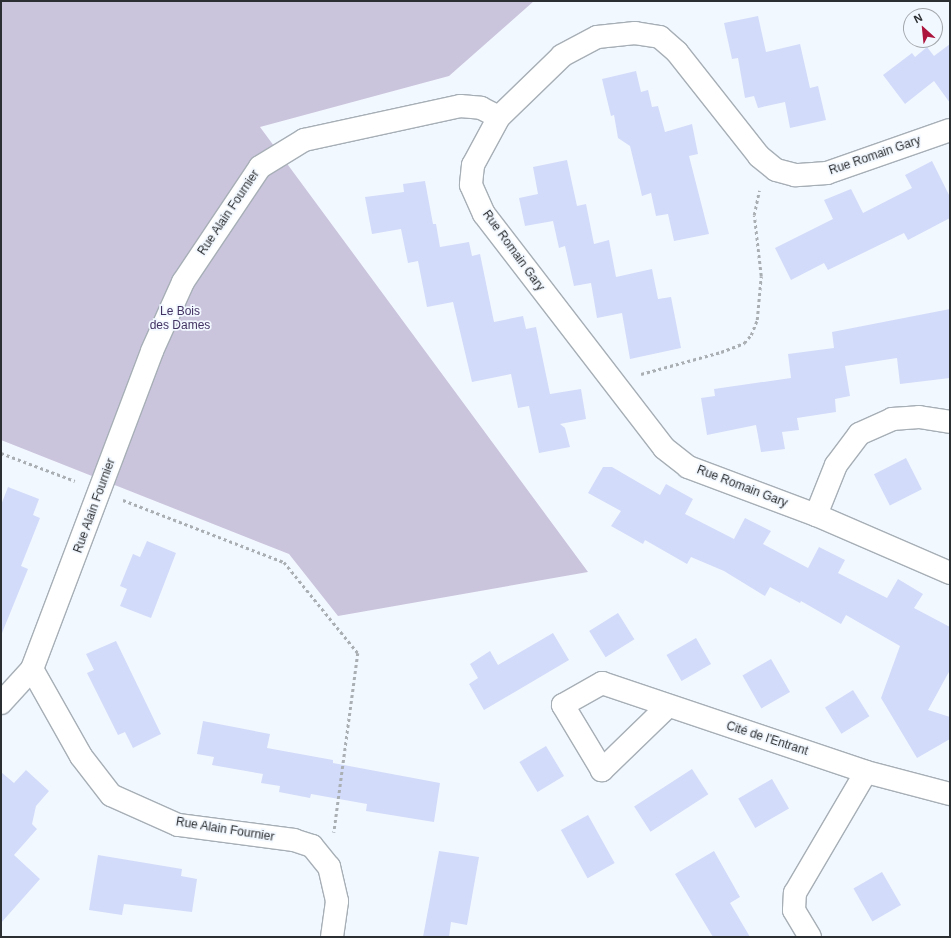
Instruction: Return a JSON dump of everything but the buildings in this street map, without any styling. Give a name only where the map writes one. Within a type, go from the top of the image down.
[{"type":"street","name":"Rue Romain Gary","points":[[950,130],[827,173],[795,175],[776,170],[759,156],[677,52],[660,37],[635,33],[597,37],[562,56],[499,117],[473,164],[471,185],[484,214],[664,448],[688,467],[816,515],[950,572]]},
{"type":"street","name":"Rue Alain Fournier","points":[[332,937],[337,901],[329,867],[312,846],[294,840],[178,825],[110,794],[81,756],[32,669],[152,351],[183,282],[260,167],[304,140],[460,106],[481,108],[499,117]]},
{"type":"street","points":[[816,515],[836,466],[859,434],[892,419],[919,416],[949,422]]},
{"type":"street","points":[[1,703],[32,669]]},
{"type":"street","name":"Cité de l'Entrant","points":[[667,706],[602,770],[563,705],[602,683],[866,772],[950,794]]},
{"type":"street","points":[[810,937],[794,910],[795,893],[866,772]]},
{"type":"path","points":[[612,382],[721,352],[744,343],[751,335],[757,320],[761,276],[754,215],[769,164]]},
{"type":"path","points":[[1,453],[284,562],[358,653],[329,867]]},
{"type":"green space","name":"Le Bois des Dames","points":[[1,1],[534,1],[449,76],[260,127],[588,572],[338,616],[289,554],[1,440]]}]
